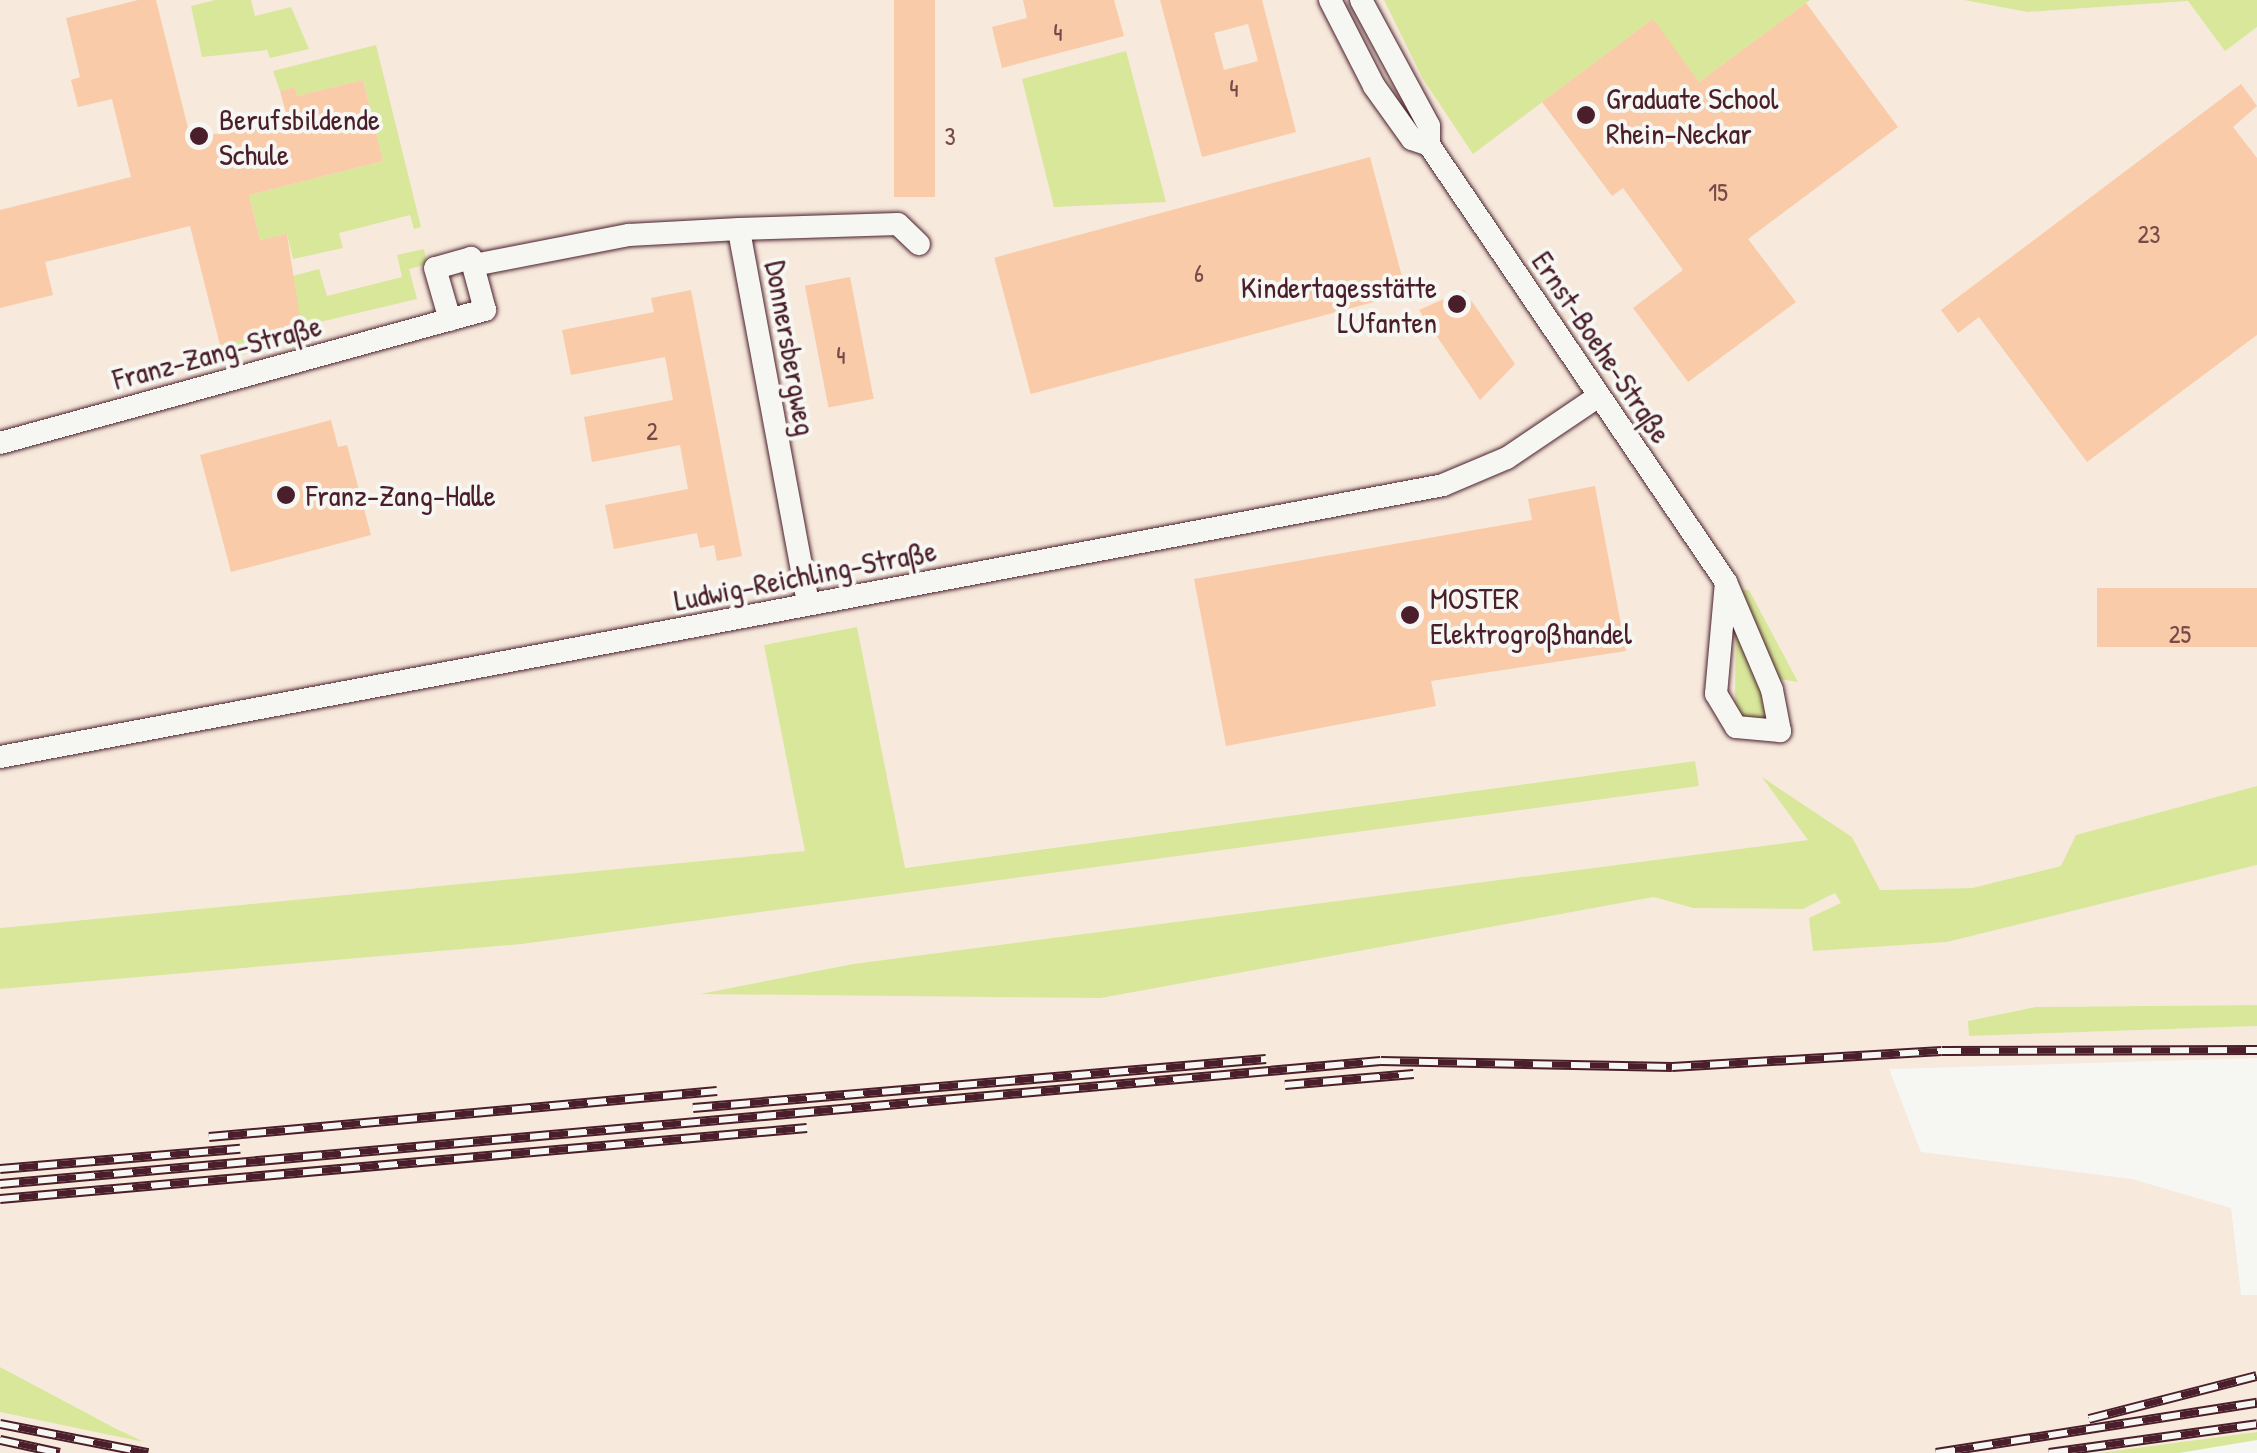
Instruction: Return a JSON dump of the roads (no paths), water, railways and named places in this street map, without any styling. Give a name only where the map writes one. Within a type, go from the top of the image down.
[{"type":"street","name":"Ernst-Boehe-Straße","points":[[1330,0],[1374,86],[1412,138],[1429,145]]},
{"type":"street","name":"Ernst-Boehe-Straße","points":[[1361,0],[1428,126],[1429,145],[1726,582],[1772,690],[1780,731],[1736,727],[1716,694],[1726,582]]},
{"type":"street","name":"Donnersbergweg","points":[[808,603],[739,230],[898,224],[920,244]]},
{"type":"street","points":[[450,320],[434,268],[471,258],[474,264],[630,236],[739,230]]},
{"type":"street","name":"Franz-Zang-Straße","points":[[0,443],[486,310],[474,264]]},
{"type":"street","name":"Ludwig-Reichling-Straße","points":[[0,757],[1443,485],[1507,458],[1599,396]]},
{"type":"railway","points":[[0,1184],[1381,1061],[1672,1067],[1942,1051],[2257,1050]]},
{"type":"railway","points":[[693,1108],[1266,1059]]},
{"type":"railway","points":[[1285,1085],[1414,1074]]},
{"type":"railway","points":[[209,1137],[717,1091]]},
{"type":"railway","points":[[0,1199],[807,1128]]},
{"type":"railway","points":[[0,1169],[240,1149]]},
{"type":"railway","points":[[2089,1419],[2257,1376]]},
{"type":"railway","points":[[1936,1453],[2257,1403]]},
{"type":"railway","points":[[0,1424],[148,1453]]},
{"type":"railway","points":[[2049,1453],[2257,1424]]},
{"type":"railway","points":[[0,1440],[60,1453]]},
{"type":"place","name":"Graduate School Rhein-Neckar","points":[[1586,115]]},
{"type":"place","name":"Berufsbildende Schule","points":[[199,136]]},
{"type":"place","name":"Kindertagesstätte LUfanten","points":[[1457,304]]},
{"type":"place","name":"Franz-Zang-Halle","points":[[286,495]]},
{"type":"place","name":"MOSTER Elektrogroßhandel","points":[[1410,615]]}]
